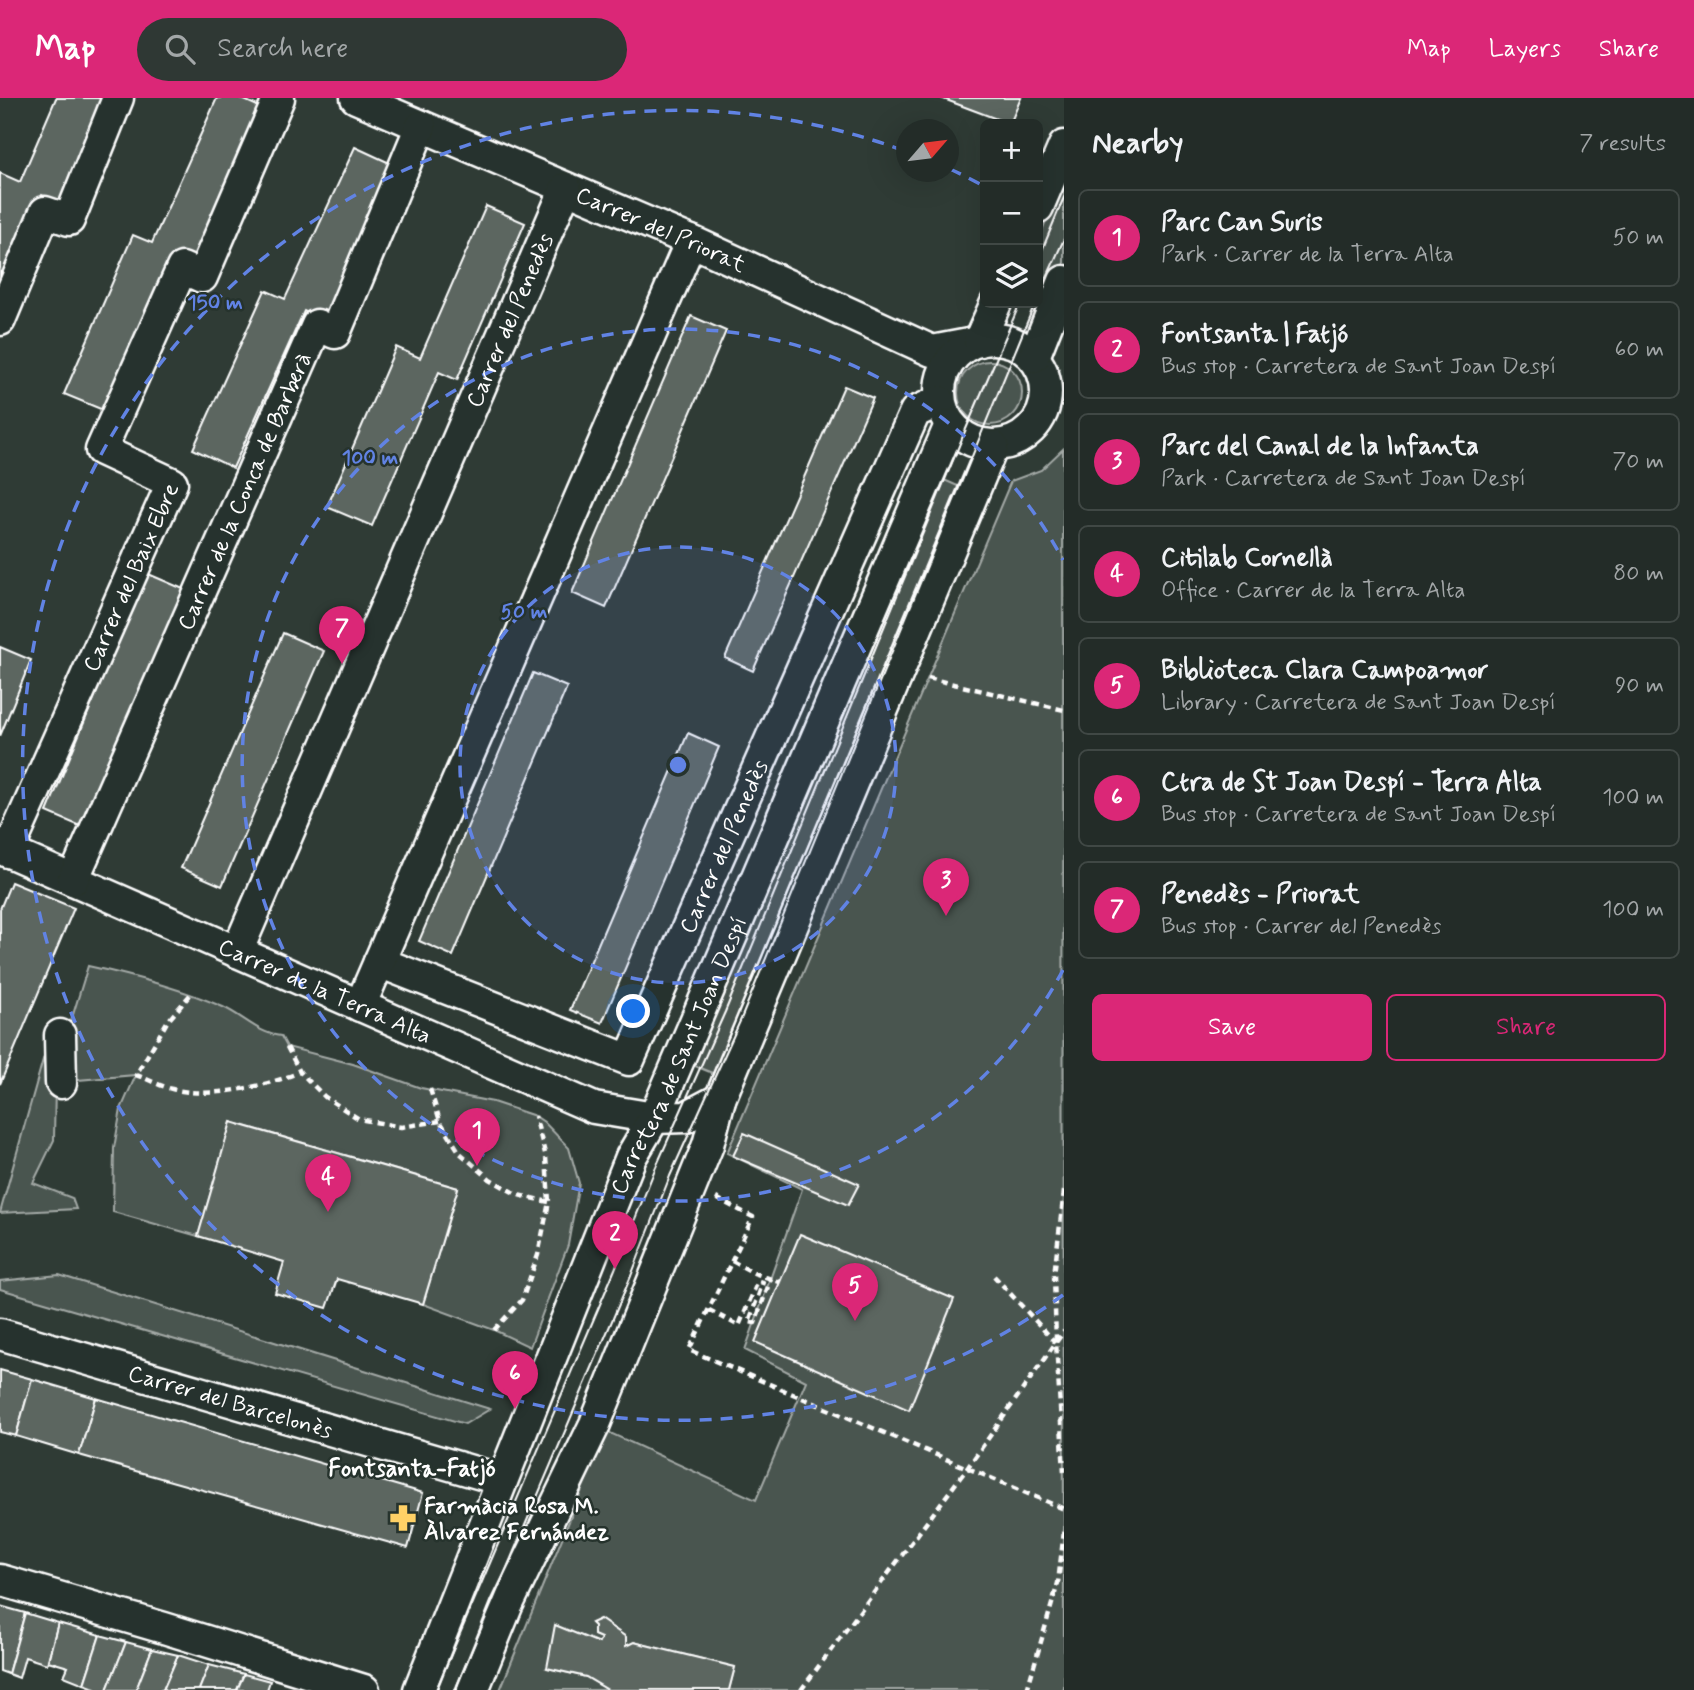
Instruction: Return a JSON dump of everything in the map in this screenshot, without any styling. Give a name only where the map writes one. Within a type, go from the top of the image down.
[{"type":"street","points":[[0,320],[45,212],[69,220],[118,98]]},
{"type":"street","name":"Carrer del Baix Ebre","points":[[4,850],[172,483],[101,450],[182,268],[202,277],[279,98]]},
{"type":"street","name":"Carrer del Priorat","points":[[356,98],[691,241],[932,351],[974,342]]},
{"type":"street","name":"Carrer de la Conca de Barberà","points":[[73,880],[317,325],[335,333],[421,126]]},
{"type":"street","points":[[1043,194],[1064,146]]},
{"type":"street","name":"Carrer del Penedès","points":[[237,952],[566,188]]},
{"type":"street","points":[[360,1006],[691,241]]},
{"type":"street","points":[[1034,357],[1064,281]]},
{"type":"street","points":[[974,342],[1004,340],[1018,345],[1034,357],[1055,398],[1026,435],[1011,443],[993,446],[971,441],[945,413],[942,379],[951,359],[974,342],[993,308]]},
{"type":"street","name":"Carrer del Penedès","points":[[379,962],[629,1060],[915,412],[945,413]]},
{"type":"street","name":"Carretera de Sant Joan Despí","points":[[419,1690],[631,1157],[654,1118],[945,413]]},
{"type":"street","points":[[473,1690],[507,1606],[595,1424],[709,1144],[720,1099],[993,446]]},
{"type":"street","name":"Carrer de la Terra Alta","points":[[4,850],[594,1108],[654,1118],[686,1117],[720,1099]]},
{"type":"street","points":[[60,1035],[61,1083]]},
{"type":"street","name":"Carrer del Barcelonès","points":[[0,1334],[502,1480]]},
{"type":"street","points":[[0,1580],[364,1690]]},
{"type":"path","points":[[928,678],[1064,710]]},
{"type":"path","points":[[190,995],[167,1022],[136,1075],[173,1089],[208,1092],[273,1083],[300,1072]]},
{"type":"path","points":[[287,1047],[300,1072],[325,1097],[359,1119],[401,1127],[440,1121]]},
{"type":"path","points":[[430,1089],[440,1121],[460,1153],[490,1179],[518,1195],[548,1202]]},
{"type":"path","points":[[494,1330],[522,1300],[538,1255],[548,1202],[546,1157],[535,1116]]},
{"type":"path","points":[[1064,1191],[1054,1275],[1064,1472]]},
{"type":"path","points":[[709,1194],[752,1217],[690,1350],[1064,1509]]},
{"type":"path","points":[[732,1261],[754,1273],[780,1282]]},
{"type":"path","points":[[994,1276],[1056,1342]]},
{"type":"path","points":[[709,1310],[739,1326],[758,1281],[763,1282],[749,1322],[755,1323],[771,1278]]},
{"type":"path","points":[[801,1690],[968,1467],[1064,1331]]},
{"type":"path","points":[[1027,1690],[1058,1583],[1064,1531]]},
{"type":"shaded area","points":[[1064,177],[1064,266],[1045,311],[1038,308],[1043,308],[1043,228]]},
{"type":"shaded area","points":[[984,361],[996,361],[1013,370],[1020,381],[1020,405],[1013,416],[996,425],[984,425],[972,420],[963,411],[958,399],[958,387],[963,375],[972,366]]},
{"type":"shaded area","points":[[1063,449],[1064,1690],[729,1690],[735,1667],[634,1642],[626,1646],[626,1637],[600,1619],[591,1623],[594,1626],[594,1635],[601,1638],[599,1643],[547,1668],[586,1677],[608,1690],[500,1690],[606,1431],[756,1500],[806,1381],[745,1350],[802,1189],[727,1153],[1011,481],[1041,470]]},
{"type":"shaded area","points":[[935,476],[967,490],[722,1077],[690,1064]]},
{"type":"shaded area","points":[[88,966],[157,983],[207,1000],[265,1032],[281,1036],[287,1047],[353,1064],[421,1088],[493,1102],[535,1116],[544,1122],[569,1148],[579,1183],[568,1245],[530,1347],[494,1330],[423,1304],[458,1188],[231,1122],[198,1236],[113,1212],[114,1148],[121,1109],[136,1075],[55,1082],[54,1140],[33,1183],[72,1198],[76,1209],[0,1213],[49,1038],[68,1031]]},
{"type":"shaded area","points":[[59,1275],[490,1409],[465,1424],[0,1289],[0,1281]]},
{"type":"building","points":[[56,98],[104,98],[59,203],[42,195],[0,293],[0,173],[20,182]]},
{"type":"building","points":[[217,98],[240,98],[262,108],[194,262],[173,254],[103,410],[64,394],[133,235],[152,243]]},
{"type":"building","points":[[941,98],[1021,98],[1012,119],[997,119]]},
{"type":"building","points":[[355,147],[394,165],[323,320],[304,311],[233,468],[193,449],[265,290],[285,299]]},
{"type":"building","points":[[486,206],[525,223],[457,380],[439,372],[372,526],[327,507],[396,347],[420,358]]},
{"type":"building","points":[[691,316],[726,331],[606,608],[572,593]]},
{"type":"building","points":[[844,386],[873,398],[753,671],[725,658]]},
{"type":"building","points":[[146,573],[188,591],[89,830],[47,812]]},
{"type":"building","points":[[283,633],[324,651],[222,886],[181,868]]},
{"type":"building","points":[[0,647],[31,660],[0,736]]},
{"type":"building","points":[[533,673],[567,687],[453,956],[419,941]]},
{"type":"building","points":[[688,733],[719,747],[602,1023],[570,1010]]},
{"type":"building","points":[[11,882],[74,908],[0,1084],[0,909]]},
{"type":"building","points":[[231,1122],[458,1188],[423,1304],[337,1279],[327,1308],[275,1293],[284,1262],[198,1236]]},
{"type":"building","points":[[744,1133],[859,1184],[848,1205],[733,1156]]},
{"type":"building","points":[[800,1234],[954,1299],[909,1410],[755,1342]]},
{"type":"building","points":[[0,1370],[32,1379],[16,1436],[0,1432]]},
{"type":"building","points":[[32,1379],[96,1398],[79,1455],[16,1436]]},
{"type":"building","points":[[96,1398],[423,1493],[408,1548],[79,1455]]},
{"type":"building","points":[[0,1606],[25,1613],[8,1674],[0,1671]]},
{"type":"building","points":[[25,1613],[58,1623],[47,1664],[25,1657],[19,1678],[8,1674]]},
{"type":"building","points":[[600,1619],[626,1637],[626,1646],[634,1642],[735,1667],[729,1690],[608,1690],[586,1677],[547,1668],[555,1625],[599,1643],[601,1638],[594,1635],[594,1626],[591,1623]]},
{"type":"building","points":[[58,1623],[100,1635],[84,1684],[64,1676],[68,1667],[48,1661]]},
{"type":"building","points":[[100,1635],[126,1642],[107,1690],[94,1690],[95,1688],[84,1684]]},
{"type":"building","points":[[126,1642],[152,1649],[136,1690],[107,1690]]},
{"type":"building","points":[[152,1649],[178,1655],[163,1690],[136,1690]]},
{"type":"building","points":[[178,1655],[209,1665],[199,1690],[163,1690]]},
{"type":"building","points":[[209,1665],[244,1674],[237,1690],[199,1690]]},
{"type":"building","points":[[244,1674],[270,1681],[267,1690],[237,1690]]},
{"type":"tram line","points":[[1043,248],[1064,197]]},
{"type":"tram line","points":[[1043,286],[1064,239]]},
{"type":"tram line","points":[[436,1690],[655,1169],[725,1012],[1018,308]]},
{"type":"tram line","points":[[455,1690],[631,1276],[670,1176],[741,1019],[1033,308]]},
{"type":"place","name":"Penedès - Priorat","points":[[342,664]]},
{"type":"place","name":"Parc del Canal de la Infanta","points":[[946,916]]},
{"type":"place","name":"Parc Can Suris","points":[[477,1166]]},
{"type":"place","name":"Citilab Cornellà","points":[[328,1212]]},
{"type":"place","name":"Fontsanta | Fatjó","points":[[615,1269]]},
{"type":"place","name":"Biblioteca Clara Campoamor","points":[[855,1321]]},
{"type":"place","name":"Ctra de St Joan Despí - Terra Alta","points":[[515,1409]]},
{"type":"place","name":"Farmàcia Rosa M. Àlvarez Fernández","points":[[403,1518]]},
{"type":"district","name":"Fontsanta-Fatjó","points":[[412,1468]]}]
